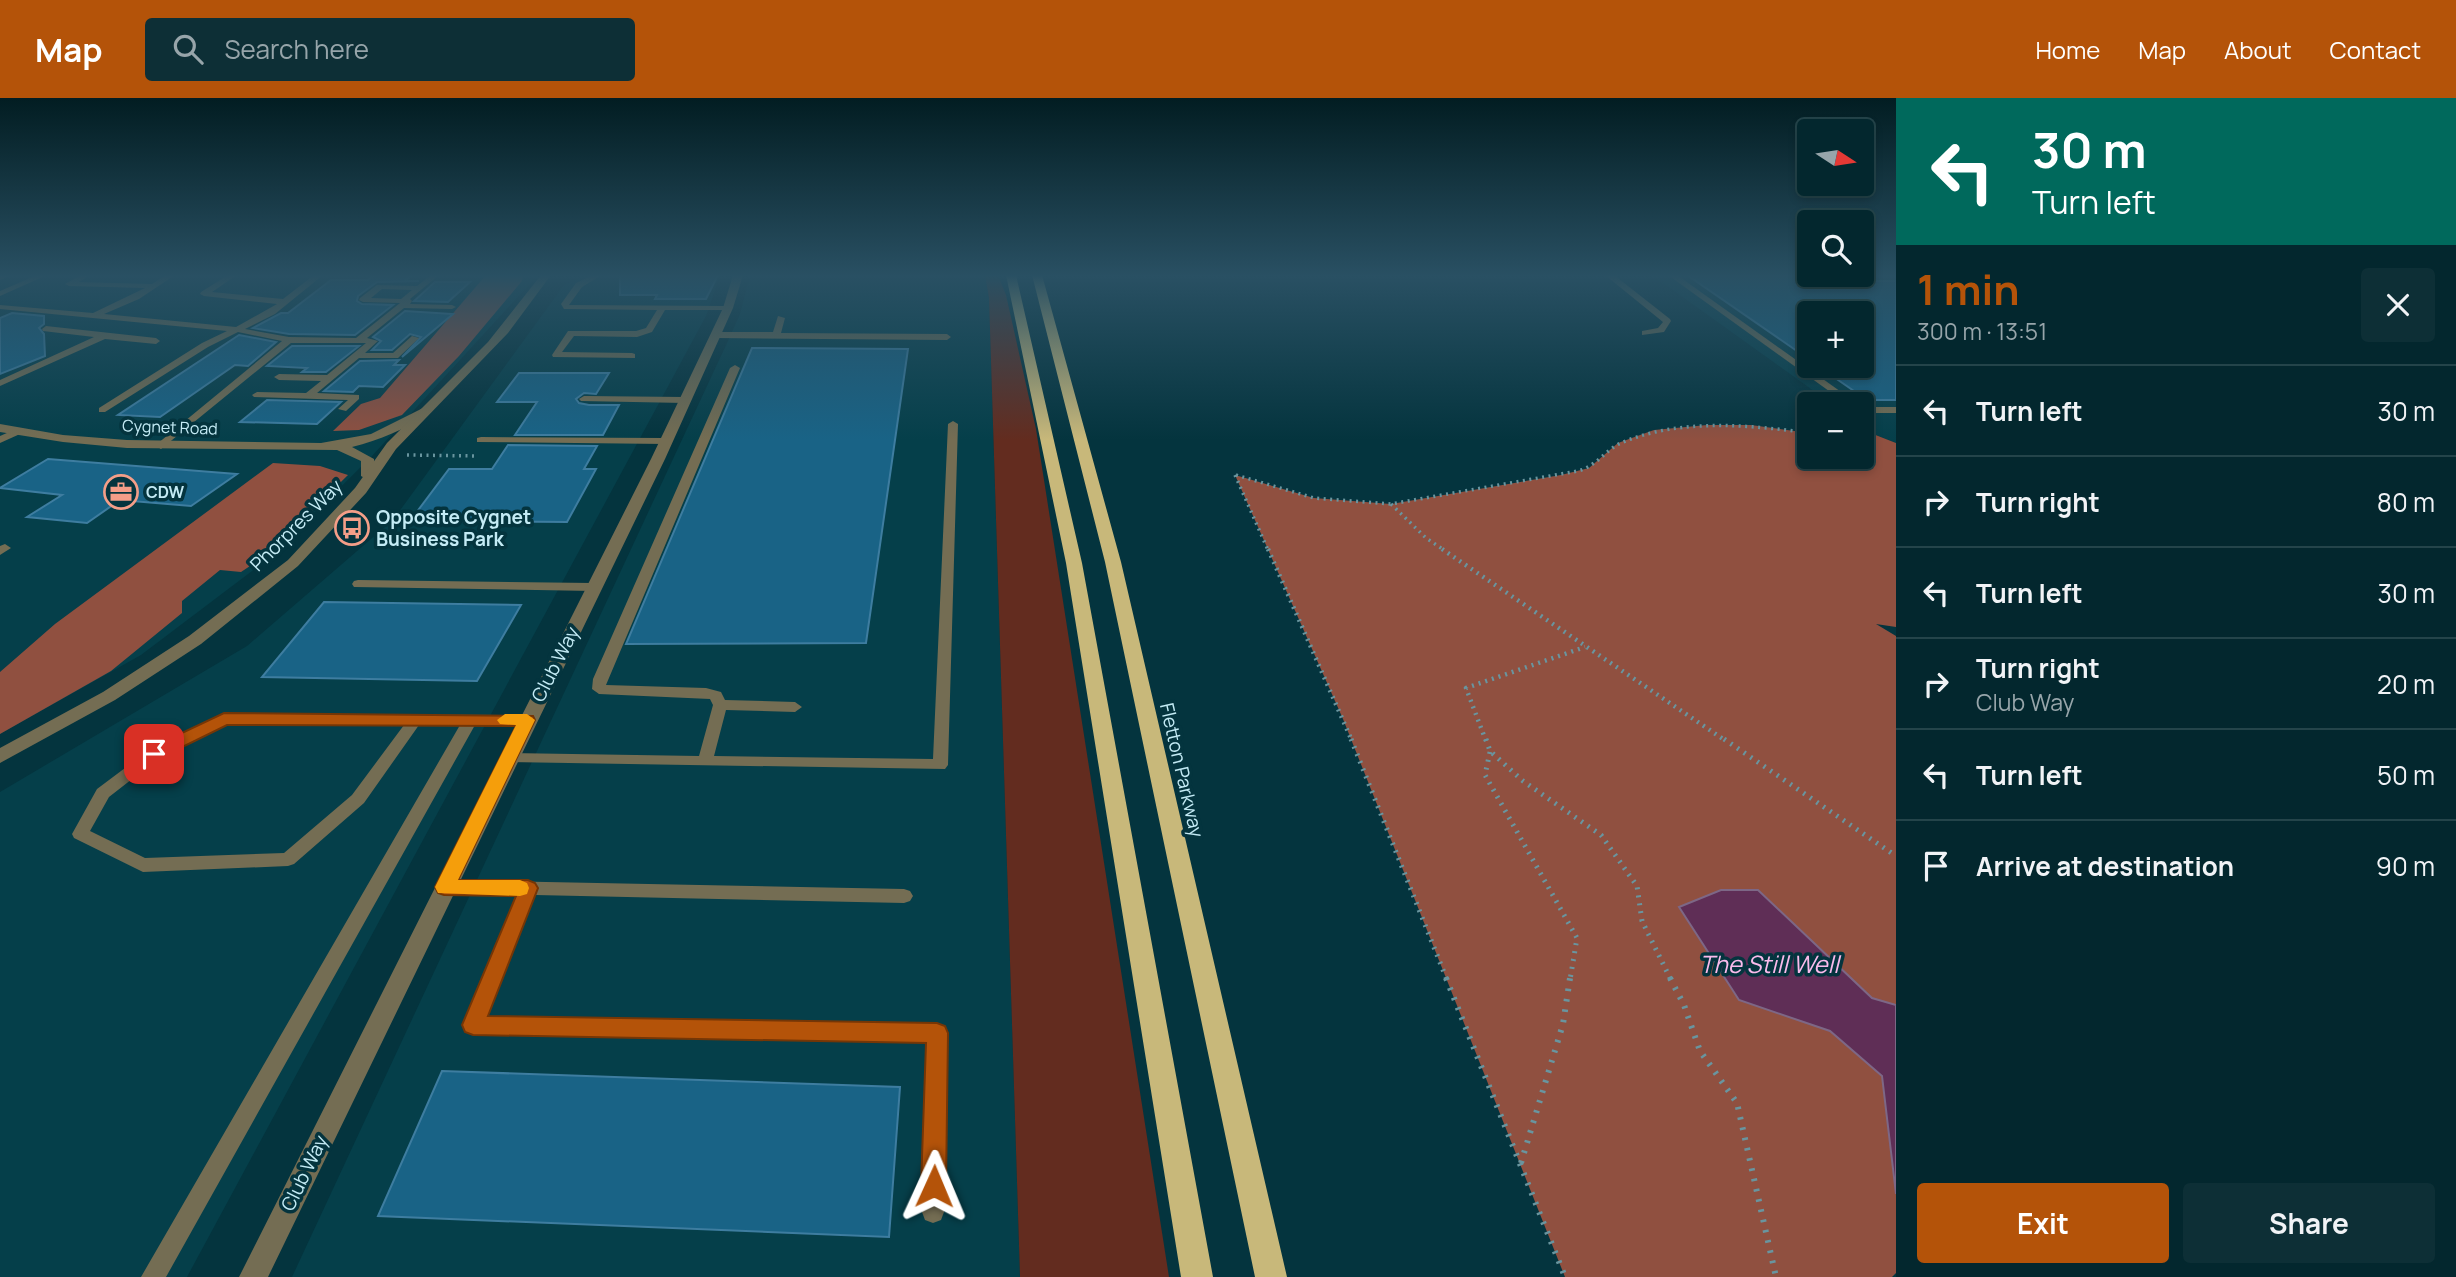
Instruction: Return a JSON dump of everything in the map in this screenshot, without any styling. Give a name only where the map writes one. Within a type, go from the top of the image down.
[{"type":"highway","points":[[1024,330],[1074,563],[1197,1277]]},
{"type":"highway","name":"Fletton Parkway","points":[[1053,330],[1113,562],[1271,1277]]},
{"type":"street","name":"Phorpres Way","points":[[0,756],[108,696],[195,640],[293,563],[501,330]]},
{"type":"street","name":"Club Way","points":[[253,1277],[718,330]]},
{"type":"street","points":[[364,483],[393,462],[448,398],[457,381]]},
{"type":"street","name":"Cygnet Road","points":[[0,428],[81,440],[161,446],[340,446],[380,436],[401,427],[427,410]]},
{"type":"street","points":[[340,446],[367,459],[364,483]]},
{"type":"lane","points":[[56,330],[156,341]]},
{"type":"lane","points":[[235,330],[289,340],[374,341],[308,396]]},
{"type":"lane","points":[[102,410],[235,330]]},
{"type":"lane","points":[[358,341],[371,330]]},
{"type":"lane","points":[[632,356],[556,355],[571,333],[637,334],[649,330]]},
{"type":"lane","points":[[776,335],[777,330]]},
{"type":"lane","points":[[1644,333],[1661,330]]},
{"type":"lane","points":[[1749,330],[1836,392]]},
{"type":"lane","points":[[0,383],[104,335]]},
{"type":"lane","points":[[716,335],[947,337]]},
{"type":"lane","points":[[356,355],[395,356],[415,338]]},
{"type":"lane","points":[[161,446],[289,340]]},
{"type":"lane","points":[[705,760],[720,705],[716,695],[599,689],[600,679],[735,368]]},
{"type":"lane","points":[[279,377],[329,378]]},
{"type":"lane","points":[[257,395],[356,397],[343,409]]},
{"type":"lane","points":[[584,399],[685,400]]},
{"type":"lane","points":[[1874,410],[1896,410]]},
{"type":"lane","points":[[509,758],[940,765],[953,424]]},
{"type":"lane","points":[[0,440],[16,432]]},
{"type":"lane","points":[[481,440],[666,441]]},
{"type":"lane","points":[[358,584],[593,587]]},
{"type":"lane","points":[[720,705],[795,707]]},
{"type":"lane","points":[[415,720],[358,799],[288,859],[143,865],[80,834],[103,793],[154,754],[224,719],[527,720]]},
{"type":"lane","points":[[153,1277],[470,720]]},
{"type":"lane","points":[[444,887],[904,896]]},
{"type":"lane","points":[[528,888],[473,1025],[937,1033],[933,1212]]},
{"type":"path","points":[[1565,1277],[1343,719],[1235,475],[1314,498],[1391,504],[1580,470],[1589,467],[1618,443],[1654,430],[1707,425],[1751,425],[1797,431]]},
{"type":"path","points":[[1391,504],[1426,538],[1896,856]]},
{"type":"path","points":[[1586,647],[1466,688],[1490,751],[1523,780],[1601,835],[1637,886],[1642,921],[1684,1005],[1700,1051],[1737,1103],[1776,1277]]},
{"type":"path","points":[[1490,751],[1485,775],[1577,938],[1563,1024],[1520,1163]]},
{"type":"shaded area","points":[[0,330],[488,330],[372,456],[268,559],[141,655],[0,734]]},
{"type":"shaded area","points":[[439,330],[481,330],[402,415],[359,430],[333,431],[361,404],[380,398]]},
{"type":"shaded area","points":[[531,330],[698,330],[187,1277],[0,1277],[0,792],[247,646],[393,520]]},
{"type":"shaded area","points":[[733,330],[990,330],[1020,1277],[292,1277]]},
{"type":"shaded area","points":[[990,330],[1014,330],[1036,429],[1169,1277],[1020,1277]]},
{"type":"shaded area","points":[[1729,330],[1797,330],[1797,378],[1874,378],[1874,330],[1896,330],[1896,443],[1874,434],[1874,392],[1815,392]]},
{"type":"shaded area","points":[[1707,425],[1751,425],[1797,431],[1797,469],[1874,469],[1874,434],[1896,443],[1896,627],[1876,624],[1896,636],[1896,1005],[1872,998],[1758,890],[1739,1000],[1830,1031],[1882,1076],[1896,1194],[1896,1273],[1892,1277],[1565,1277],[1343,719],[1235,475],[1314,498],[1391,504],[1589,468],[1618,443],[1654,430]]},
{"type":"shaded area","points":[[273,463],[320,466],[348,475],[268,554],[241,572],[220,570],[182,601],[182,613],[111,671],[0,734],[0,672],[55,624]]},
{"type":"water","name":"The Still Well","points":[[1721,890],[1758,890],[1872,998],[1896,1005],[1896,1194],[1882,1076],[1830,1031],[1739,1000],[1679,907]]},
{"type":"building","points":[[0,330],[41,330],[44,334],[45,356],[0,374]]},
{"type":"building","points":[[265,330],[361,330],[355,335],[289,334]]},
{"type":"building","points":[[382,330],[434,330],[402,357],[421,337],[410,334],[392,350],[372,350],[381,341],[373,337]]},
{"type":"building","points":[[1767,330],[1797,330],[1797,351]]},
{"type":"building","points":[[1874,330],[1896,330],[1896,400],[1874,400],[1874,392],[1855,392],[1835,378],[1874,378]]},
{"type":"building","points":[[239,335],[276,342],[248,366],[235,365],[160,417],[118,415]]},
{"type":"building","points":[[292,346],[359,346],[326,372],[302,372],[307,368],[267,366]]},
{"type":"building","points":[[752,348],[908,349],[866,643],[626,644]]},
{"type":"building","points":[[399,360],[394,365],[405,365],[383,387],[359,386],[353,392],[324,391],[360,361]]},
{"type":"building","points":[[519,373],[609,373],[596,394],[584,393],[576,399],[579,403],[589,405],[619,405],[603,435],[515,435],[537,402],[497,402]]},
{"type":"building","points":[[267,400],[341,402],[317,424],[240,422]]},
{"type":"building","points":[[508,445],[597,446],[584,469],[596,469],[567,522],[410,521],[449,469],[492,469]]},
{"type":"building","name":"CDW","points":[[48,459],[237,474],[191,506],[120,500],[87,523],[27,517],[62,495],[0,488]]},
{"type":"building","points":[[324,602],[521,605],[477,681],[262,677]]},
{"type":"building","points":[[442,1071],[900,1087],[889,1237],[378,1216]]},
{"type":"slow traffic","points":[[505,720],[527,720],[444,887],[520,888]]},
{"type":"place","name":"CDW","points":[[121,492]]},
{"type":"place","name":"Opposite Cygnet Business Park","points":[[352,528]]},
{"type":"route","points":[[154,754],[224,719],[527,720],[444,887],[528,888],[473,1025],[937,1033],[934,1186]]}]
